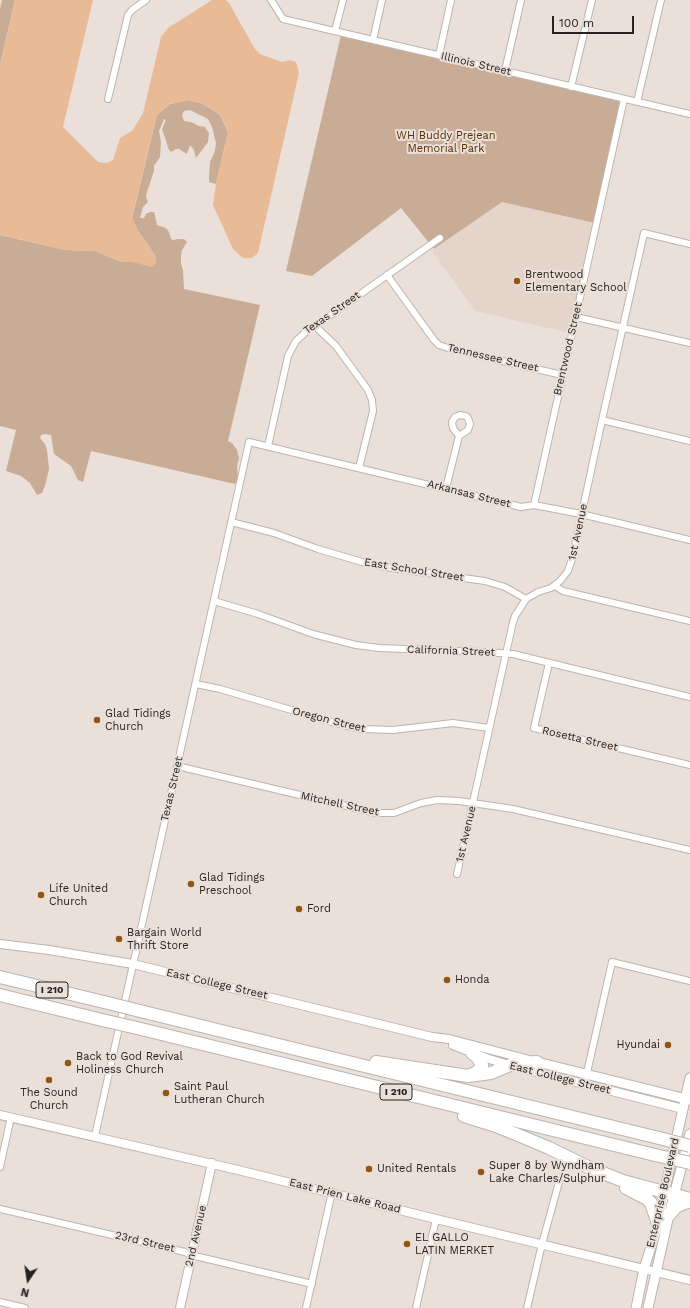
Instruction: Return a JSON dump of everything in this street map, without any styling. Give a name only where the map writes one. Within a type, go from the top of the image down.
[{"type":"highway","name":"I 210","points":[[0,977],[690,1146]]},
{"type":"highway","name":"I 210","points":[[0,995],[690,1163]]},
{"type":"highway","points":[[258,1040],[303,1046],[384,1063],[468,1076],[491,1073],[515,1063],[537,1062]]},
{"type":"highway","points":[[468,1076],[476,1073],[482,1065],[472,1052]]},
{"type":"highway","points":[[393,1091],[496,1126],[623,1181],[690,1199]]},
{"type":"highway","points":[[588,1167],[607,1179],[647,1199],[654,1209],[658,1224]]},
{"type":"highway","points":[[669,1215],[676,1207],[690,1202]]},
{"type":"main road","name":"East College Street","points":[[537,1062],[688,1100]]},
{"type":"main road","name":"Enterprise Boulevard","points":[[648,1308],[669,1215],[669,1194],[687,1110],[690,1078]]},
{"type":"main road","name":"Enterprise Boulevard","points":[[636,1308],[644,1269],[658,1224],[690,1134]]},
{"type":"street","points":[[108,99],[128,15],[132,10],[146,0]]},
{"type":"street","name":"Illinois Street","points":[[271,0],[283,19],[624,100],[690,114]]},
{"type":"street","points":[[336,31],[343,0]]},
{"type":"street","points":[[373,40],[382,0]]},
{"type":"street","points":[[439,55],[451,0]]},
{"type":"street","points":[[505,71],[521,0]]},
{"type":"street","points":[[571,87],[592,0]]},
{"type":"street","points":[[638,102],[661,0]]},
{"type":"street","name":"Brentwood Street","points":[[534,505],[624,100]]},
{"type":"street","name":"1st Avenue","points":[[457,874],[514,620],[526,598],[555,586],[564,576],[570,565],[644,233],[690,244]]},
{"type":"street","name":"Texas Street","points":[[268,446],[288,356],[296,340],[308,330],[440,238]]},
{"type":"street","name":"Tennessee Street","points":[[387,275],[439,345],[450,349],[562,375]]},
{"type":"street","points":[[576,317],[690,343]]},
{"type":"street","points":[[315,326],[336,346],[368,390],[372,400],[373,411],[359,468]]},
{"type":"street","points":[[602,420],[690,441]]},
{"type":"street","points":[[446,488],[459,436]]},
{"type":"street","name":"Texas Street","points":[[95,1136],[249,442]]},
{"type":"street","name":"Arkansas Street","points":[[249,442],[521,507],[534,505],[582,514],[690,540]]},
{"type":"street","name":"East School Street","points":[[231,522],[274,533],[318,549],[362,562],[392,568],[485,581],[505,587],[526,598]]},
{"type":"street","points":[[555,586],[563,591],[690,621]]},
{"type":"street","name":"California Street","points":[[214,601],[258,614],[313,634],[356,645],[402,650],[506,653],[690,697]]},
{"type":"street","name":"Rosetta Street","points":[[549,663],[534,728],[690,765]]},
{"type":"street","name":"Oregon Street","points":[[196,684],[220,689],[361,729],[393,730],[453,723],[490,728]]},
{"type":"street","name":"Mitchell Street","points":[[177,766],[376,813],[394,813],[421,803],[437,800],[473,802],[517,810],[690,850]]},
{"type":"street","name":"East College Street","points":[[0,944],[49,950],[133,964],[432,1037],[509,1065],[687,1110]]},
{"type":"street","points":[[584,1084],[612,962],[690,981]]},
{"type":"street","name":"East College Street","points":[[432,1037],[449,1039],[537,1062]]},
{"type":"street","name":"East Prien Lake Road","points":[[0,1115],[212,1163],[690,1280]]},
{"type":"street","points":[[0,1167],[11,1118]]},
{"type":"street","name":"2nd Avenue","points":[[180,1308],[212,1163]]},
{"type":"street","points":[[527,1308],[542,1244],[559,1182]]},
{"type":"street","points":[[306,1308],[332,1192]]},
{"type":"street","name":"23rd Street","points":[[0,1209],[185,1252],[191,1255],[312,1284]]},
{"type":"street","points":[[416,1308],[436,1219]]},
{"type":"street","points":[[0,1302],[25,1308]]},
{"type":"shaded area","points":[[15,0],[93,0],[63,127],[98,162],[107,163],[113,160],[120,138],[133,130],[143,113],[161,37],[168,28],[212,0],[226,0],[229,3],[255,49],[260,54],[282,62],[290,60],[296,62],[299,73],[258,253],[252,258],[243,258],[233,249],[213,205],[216,184],[228,131],[220,115],[203,104],[189,100],[170,104],[157,115],[132,217],[137,229],[156,257],[156,263],[152,267],[132,262],[121,262],[96,251],[66,250],[0,235],[0,65]]},
{"type":"shaded area","name":"Brentwood Elementary School","points":[[502,202],[595,223],[570,333],[475,311],[432,251]]},
{"type":"green space","points":[[2,0],[15,0],[0,65],[0,9]]},
{"type":"green space","name":"WH Buddy Prejean Memorial Park","points":[[341,35],[622,102],[595,223],[502,202],[434,249],[401,208],[312,276],[286,271]]},
{"type":"green space","points":[[189,100],[203,104],[220,115],[228,132],[216,184],[209,182],[210,162],[215,151],[216,143],[212,127],[208,119],[190,110],[184,111],[182,115],[184,121],[205,127],[209,133],[208,142],[196,158],[194,150],[190,145],[187,154],[179,149],[171,152],[169,150],[162,129],[166,120],[164,119],[159,131],[161,142],[160,157],[154,165],[154,171],[146,197],[148,202],[143,207],[140,218],[144,218],[146,214],[150,212],[154,212],[157,225],[166,228],[171,239],[184,239],[187,242],[182,250],[181,256],[184,289],[260,305],[228,441],[232,443],[237,450],[239,458],[237,466],[238,478],[235,484],[91,451],[83,482],[78,480],[71,466],[54,454],[51,435],[44,434],[41,435],[40,438],[45,444],[47,450],[49,469],[42,493],[37,495],[30,483],[21,476],[6,471],[16,430],[0,426],[0,235],[66,250],[96,251],[121,262],[132,262],[156,257],[137,229],[132,218],[157,115],[170,104]]},
{"type":"place","name":"Brentwood Elementary School","points":[[517,281]]},
{"type":"place","name":"Glad Tidings Church","points":[[97,720]]},
{"type":"place","name":"Glad Tidings Preschool","points":[[191,884]]},
{"type":"place","name":"Life United Church","points":[[41,895]]},
{"type":"place","name":"Ford","points":[[299,909]]},
{"type":"place","name":"Bargain World Thrift Store","points":[[119,939]]},
{"type":"place","name":"Honda","points":[[447,980]]},
{"type":"place","name":"Hyundai","points":[[668,1045]]},
{"type":"place","name":"Back to God Revival Holiness Church","points":[[68,1063]]},
{"type":"place","name":"The Sound Church","points":[[49,1080]]},
{"type":"place","name":"Saint Paul Lutheran Church","points":[[166,1093]]},
{"type":"place","name":"United Rentals","points":[[369,1169]]},
{"type":"place","name":"Super 8 by Wyndham Lake Charles/Sulphur","points":[[481,1172]]},
{"type":"place","name":"EL GALLO LATIN MERKET","points":[[407,1244]]}]
